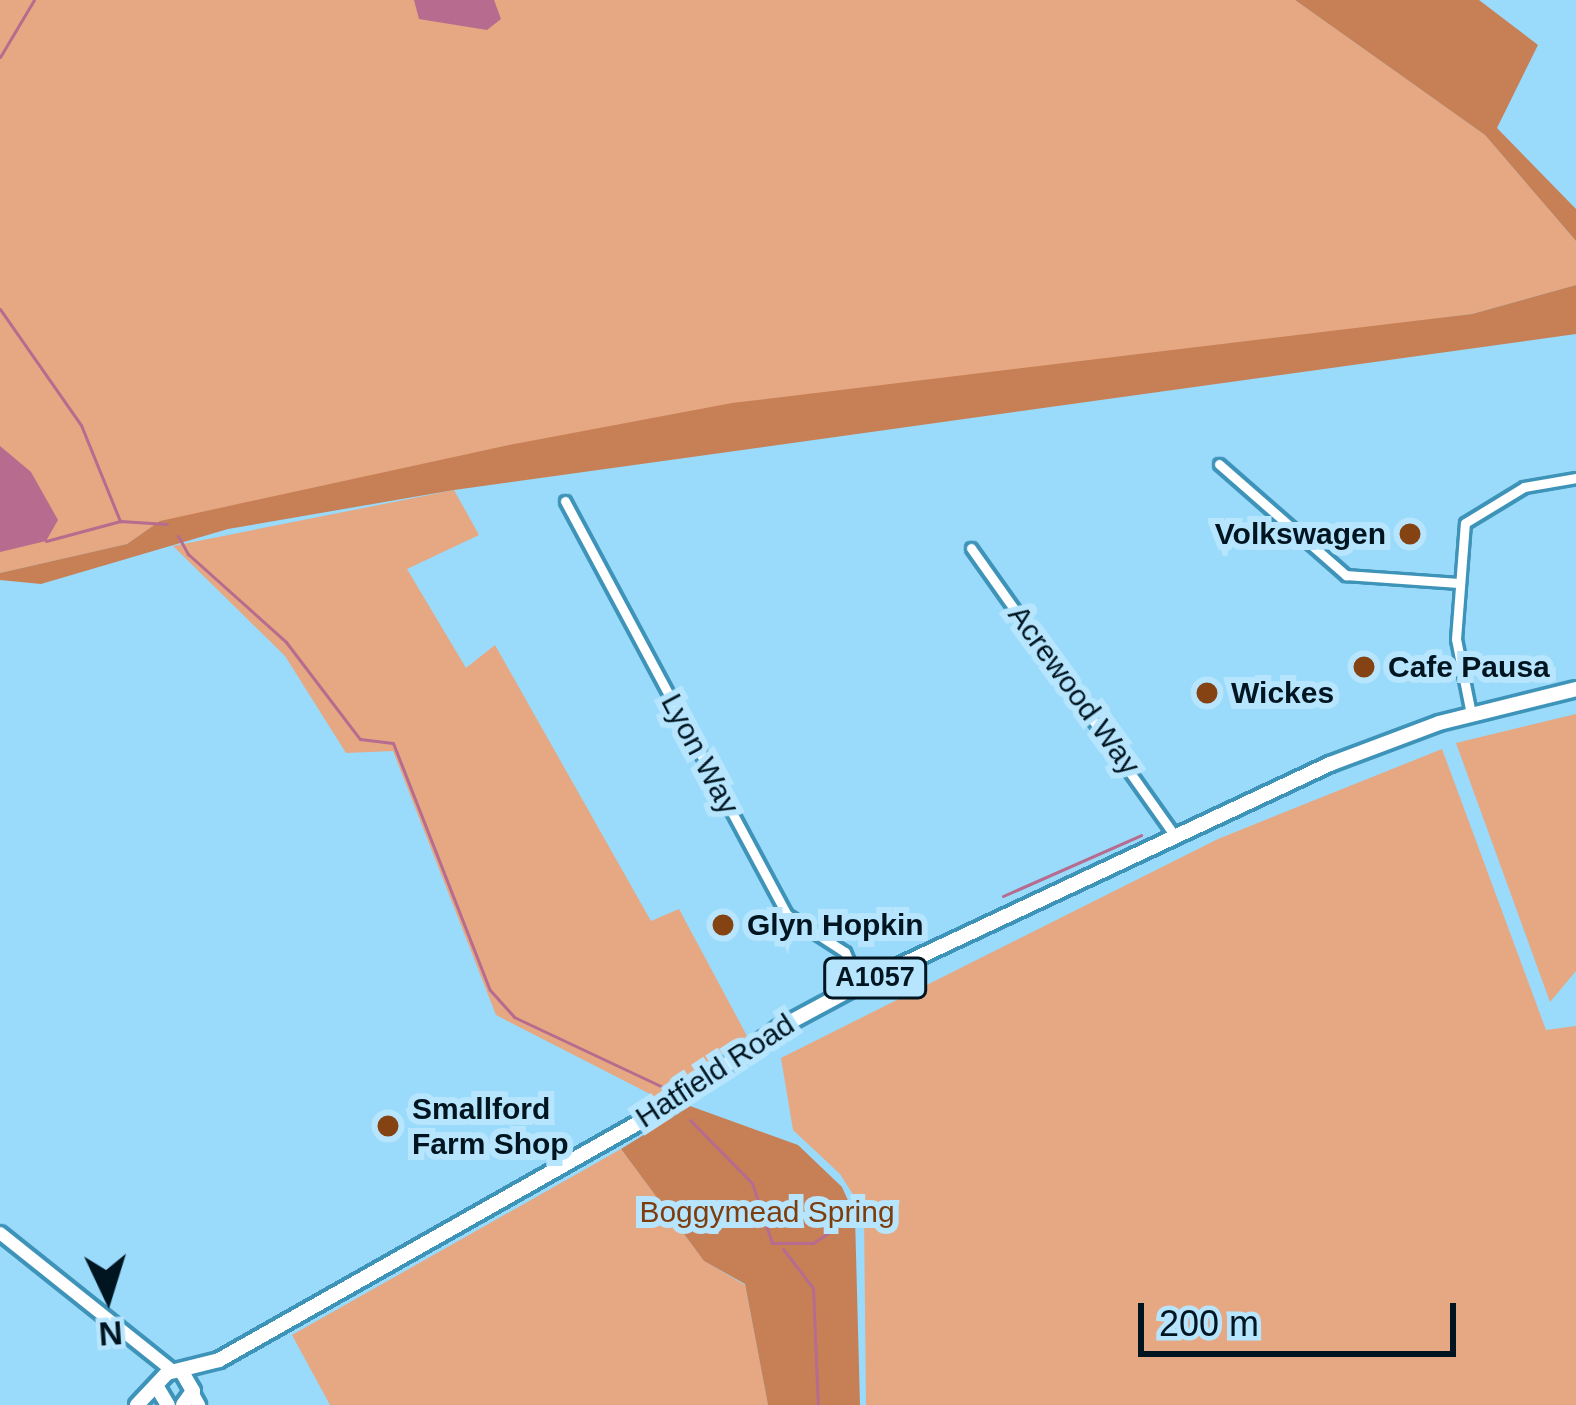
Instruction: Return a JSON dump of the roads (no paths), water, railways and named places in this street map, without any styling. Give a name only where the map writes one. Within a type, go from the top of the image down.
[{"type":"main road","name":"Hatfield Road","points":[[178,1372],[208,1365],[670,1105],[779,1028],[859,985],[1330,764],[1471,714],[1576,689]]},
{"type":"main road","points":[[192,1399],[208,1365]]},
{"type":"main road","points":[[137,1405],[178,1372],[192,1399]]},
{"type":"main road","points":[[158,1384],[167,1405]]},
{"type":"street","points":[[1219,464],[1346,575],[1458,583]]},
{"type":"street","points":[[1471,714],[1456,657],[1460,534],[1470,518],[1525,487],[1576,478]]},
{"type":"street","name":"Lyon Way","points":[[565,501],[786,914],[845,952],[859,985]]},
{"type":"street","name":"Acrewood Way","points":[[971,548],[1174,835]]},
{"type":"street","points":[[0,1233],[151,1360],[178,1372]]},
{"type":"street","points":[[151,1360],[158,1384]]},
{"type":"waterway","points":[[0,57],[34,0]]},
{"type":"waterway","points":[[0,309],[81,425],[120,521]]},
{"type":"waterway","points":[[46,541],[120,521],[167,524]]},
{"type":"waterway","points":[[178,536],[188,554],[286,642],[360,739],[393,743],[490,990],[514,1017],[663,1087]]},
{"type":"waterway","points":[[1003,896],[1141,835]]},
{"type":"waterway","points":[[690,1120],[752,1183],[772,1243],[813,1243],[839,1226]]},
{"type":"waterway","points":[[783,1249],[813,1288],[818,1405]]},
{"type":"place","name":"Volkswagen","points":[[1410,534]]},
{"type":"place","name":"Cafe Pausa","points":[[1364,667]]},
{"type":"place","name":"Wickes","points":[[1207,693]]},
{"type":"place","name":"Glyn Hopkin","points":[[723,925]]},
{"type":"place","name":"Smallford Farm Shop","points":[[388,1126]]},
{"type":"park label","name":"Boggymead Spring","points":[[767,1212]]}]
